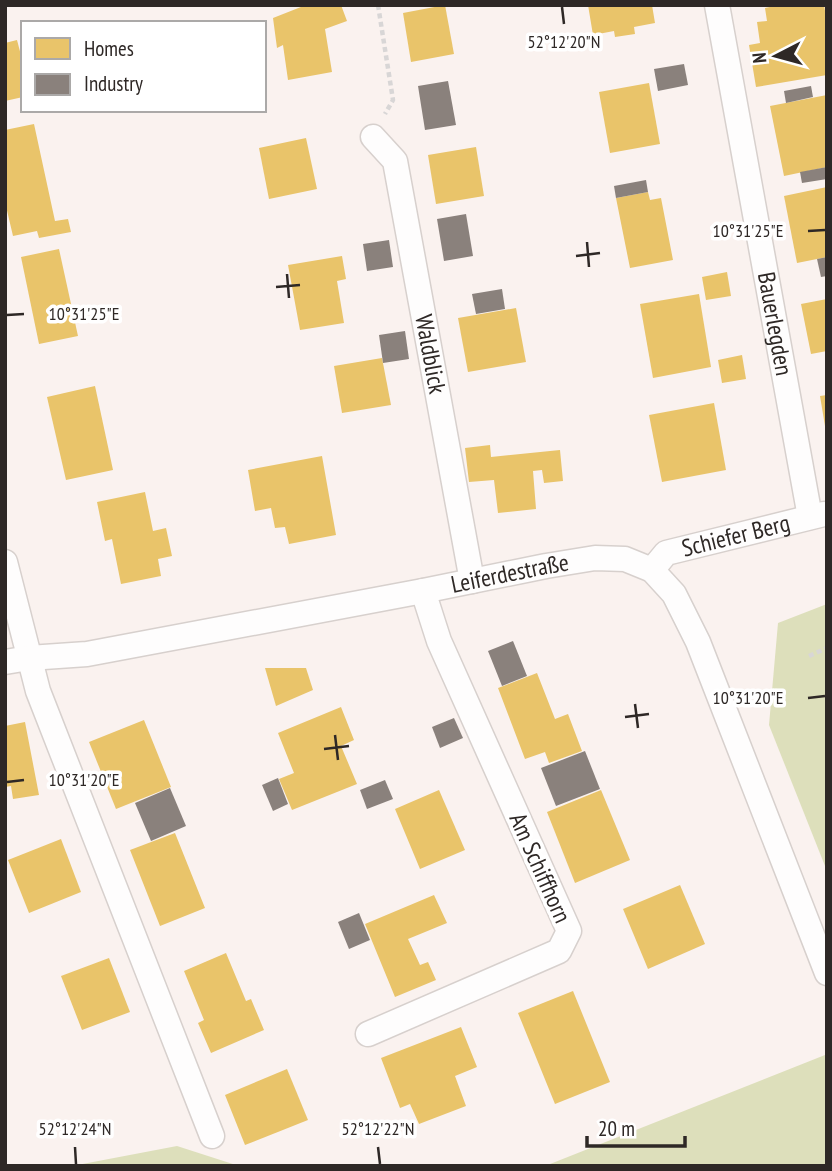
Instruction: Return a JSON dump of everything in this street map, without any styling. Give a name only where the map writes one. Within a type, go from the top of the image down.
[{"type":"street","name":"Bauerlegden","points":[[717,5],[818,515]]},
{"type":"street","name":"Waldblick","points":[[373,137],[395,161],[472,581]]},
{"type":"street","name":"Schiefer Berg","points":[[652,570],[666,553],[818,515]]},
{"type":"street","name":"Leiferdestraße","points":[[17,660],[87,654],[546,566],[595,558],[625,558],[652,570],[674,594],[698,642],[827,973]]},
{"type":"street","points":[[5,562],[17,660],[38,691],[212,1136]]},
{"type":"street","name":"Am Schiffhorn","points":[[368,1034],[559,951],[569,931],[439,641],[423,591]]},
{"type":"path","points":[[373,137],[393,100],[378,5]]},
{"type":"path","points":[[809,656],[827,648]]},
{"type":"green space","points":[[827,604],[827,871],[769,725],[778,623]]},
{"type":"green space","points":[[825,1055],[827,1166],[545,1166]]},
{"type":"green space","points":[[177,1146],[239,1166],[72,1166]]},
{"type":"building: Homes","points":[[306,5],[341,5],[347,21],[325,29],[332,72],[288,80],[283,45],[277,48],[273,18]]},
{"type":"building: Homes","points":[[445,5],[454,54],[411,62],[403,13]]},
{"type":"building: Homes","points":[[588,5],[652,5],[655,23],[634,27],[635,34],[615,37],[614,31],[593,35]]},
{"type":"building: Homes","points":[[779,5],[824,5],[827,22],[827,75],[756,87],[749,45],[760,43],[757,22],[767,21],[765,8]]},
{"type":"building: Homes","points":[[17,40],[21,55],[21,97],[5,101],[5,43]]},
{"type":"building: Homes","points":[[649,83],[660,144],[610,153],[599,92]]},
{"type":"building: Homes","points":[[827,95],[827,167],[784,176],[770,106]]},
{"type":"building: Homes","points":[[34,124],[55,221],[68,219],[71,232],[39,238],[37,231],[13,236],[5,202],[5,130]]},
{"type":"building: Homes","points":[[306,138],[317,189],[269,199],[259,148]]},
{"type":"building: Homes","points":[[476,147],[484,196],[436,204],[428,155]]},
{"type":"building: Homes","points":[[827,187],[827,257],[797,263],[784,196]]},
{"type":"building: Homes","points":[[648,192],[650,200],[661,198],[673,260],[630,268],[616,198]]},
{"type":"building: Homes","points":[[59,249],[78,336],[39,344],[21,257]]},
{"type":"building: Homes","points":[[342,256],[346,279],[337,281],[344,323],[300,330],[288,265]]},
{"type":"building: Homes","points":[[727,272],[731,296],[706,300],[702,277]]},
{"type":"building: Homes","points":[[699,294],[711,367],[653,378],[640,304]]},
{"type":"building: Homes","points":[[827,299],[827,351],[811,354],[801,304]]},
{"type":"building: Homes","points":[[516,308],[526,362],[468,372],[458,318]]},
{"type":"building: Homes","points":[[742,355],[746,379],[722,383],[718,360]]},
{"type":"building: Homes","points":[[382,358],[391,405],[342,413],[334,366]]},
{"type":"building: Homes","points":[[95,386],[113,470],[66,480],[47,397]]},
{"type":"building: Homes","points":[[827,395],[827,426],[825,426],[820,396]]},
{"type":"building: Homes","points":[[714,403],[726,470],[662,482],[649,415]]},
{"type":"building: Homes","points":[[490,445],[491,457],[560,450],[563,481],[544,483],[542,470],[533,471],[536,509],[498,513],[494,480],[469,482],[465,448]]},
{"type":"building: Homes","points":[[322,456],[336,535],[289,544],[285,527],[275,528],[271,508],[255,511],[248,470]]},
{"type":"building: Homes","points":[[145,492],[153,531],[166,528],[172,556],[158,559],[161,576],[121,584],[112,539],[105,541],[97,502]]},
{"type":"building: Homes","points":[[265,668],[306,668],[313,690],[276,706]]},
{"type":"building: Homes","points":[[537,673],[555,719],[568,714],[582,751],[549,763],[545,752],[525,759],[498,688]]},
{"type":"building: Homes","points":[[341,707],[354,740],[341,746],[357,784],[292,810],[279,779],[294,773],[278,733]]},
{"type":"building: Homes","points":[[144,720],[171,787],[116,809],[89,742]]},
{"type":"building: Homes","points":[[25,722],[39,795],[13,799],[11,786],[5,787],[5,726]]},
{"type":"building: Homes","points":[[439,790],[465,850],[420,869],[395,809]]},
{"type":"building: Homes","points":[[601,790],[630,860],[575,883],[547,812]]},
{"type":"building: Homes","points":[[175,833],[205,908],[160,926],[130,850]]},
{"type":"building: Homes","points":[[61,839],[81,892],[29,913],[8,860]]},
{"type":"building: Homes","points":[[680,885],[705,944],[648,969],[623,909]]},
{"type":"building: Homes","points":[[434,895],[447,923],[408,939],[420,965],[428,962],[436,980],[395,997],[365,924]]},
{"type":"building: Homes","points":[[226,953],[246,1001],[251,999],[264,1030],[211,1053],[198,1023],[204,1020],[184,971]]},
{"type":"building: Homes","points":[[109,958],[130,1012],[82,1030],[61,976]]},
{"type":"building: Homes","points":[[573,991],[610,1082],[555,1104],[518,1013]]},
{"type":"building: Homes","points":[[461,1027],[477,1067],[455,1076],[466,1106],[419,1124],[410,1104],[400,1108],[381,1058]]},
{"type":"building: Homes","points":[[287,1069],[308,1120],[245,1145],[225,1095]]},
{"type":"building: Industry","points":[[684,64],[688,85],[658,91],[654,69]]},
{"type":"building: Industry","points":[[448,81],[456,125],[425,130],[418,86]]},
{"type":"building: Industry","points":[[811,86],[813,97],[786,103],[784,91]]},
{"type":"building: Industry","points":[[827,167],[827,179],[802,183],[800,172]]},
{"type":"building: Industry","points":[[646,180],[648,192],[616,198],[614,186]]},
{"type":"building: Industry","points":[[466,214],[473,256],[444,261],[437,219]]},
{"type":"building: Industry","points":[[389,240],[393,267],[367,271],[363,244]]},
{"type":"building: Industry","points":[[827,257],[827,276],[821,277],[817,259]]},
{"type":"building: Industry","points":[[502,289],[505,309],[476,314],[472,294]]},
{"type":"building: Industry","points":[[405,331],[409,359],[383,363],[379,335]]},
{"type":"building: Industry","points":[[513,641],[527,676],[502,686],[488,651]]},
{"type":"building: Industry","points":[[454,718],[463,738],[440,748],[432,727]]},
{"type":"building: Industry","points":[[585,751],[600,789],[556,806],[541,768]]},
{"type":"building: Industry","points":[[278,778],[288,804],[273,811],[262,785]]},
{"type":"building: Industry","points":[[385,780],[393,799],[367,809],[360,790]]},
{"type":"building: Industry","points":[[170,788],[186,826],[151,841],[135,803]]},
{"type":"building: Industry","points":[[359,913],[370,940],[349,949],[338,922]]}]
